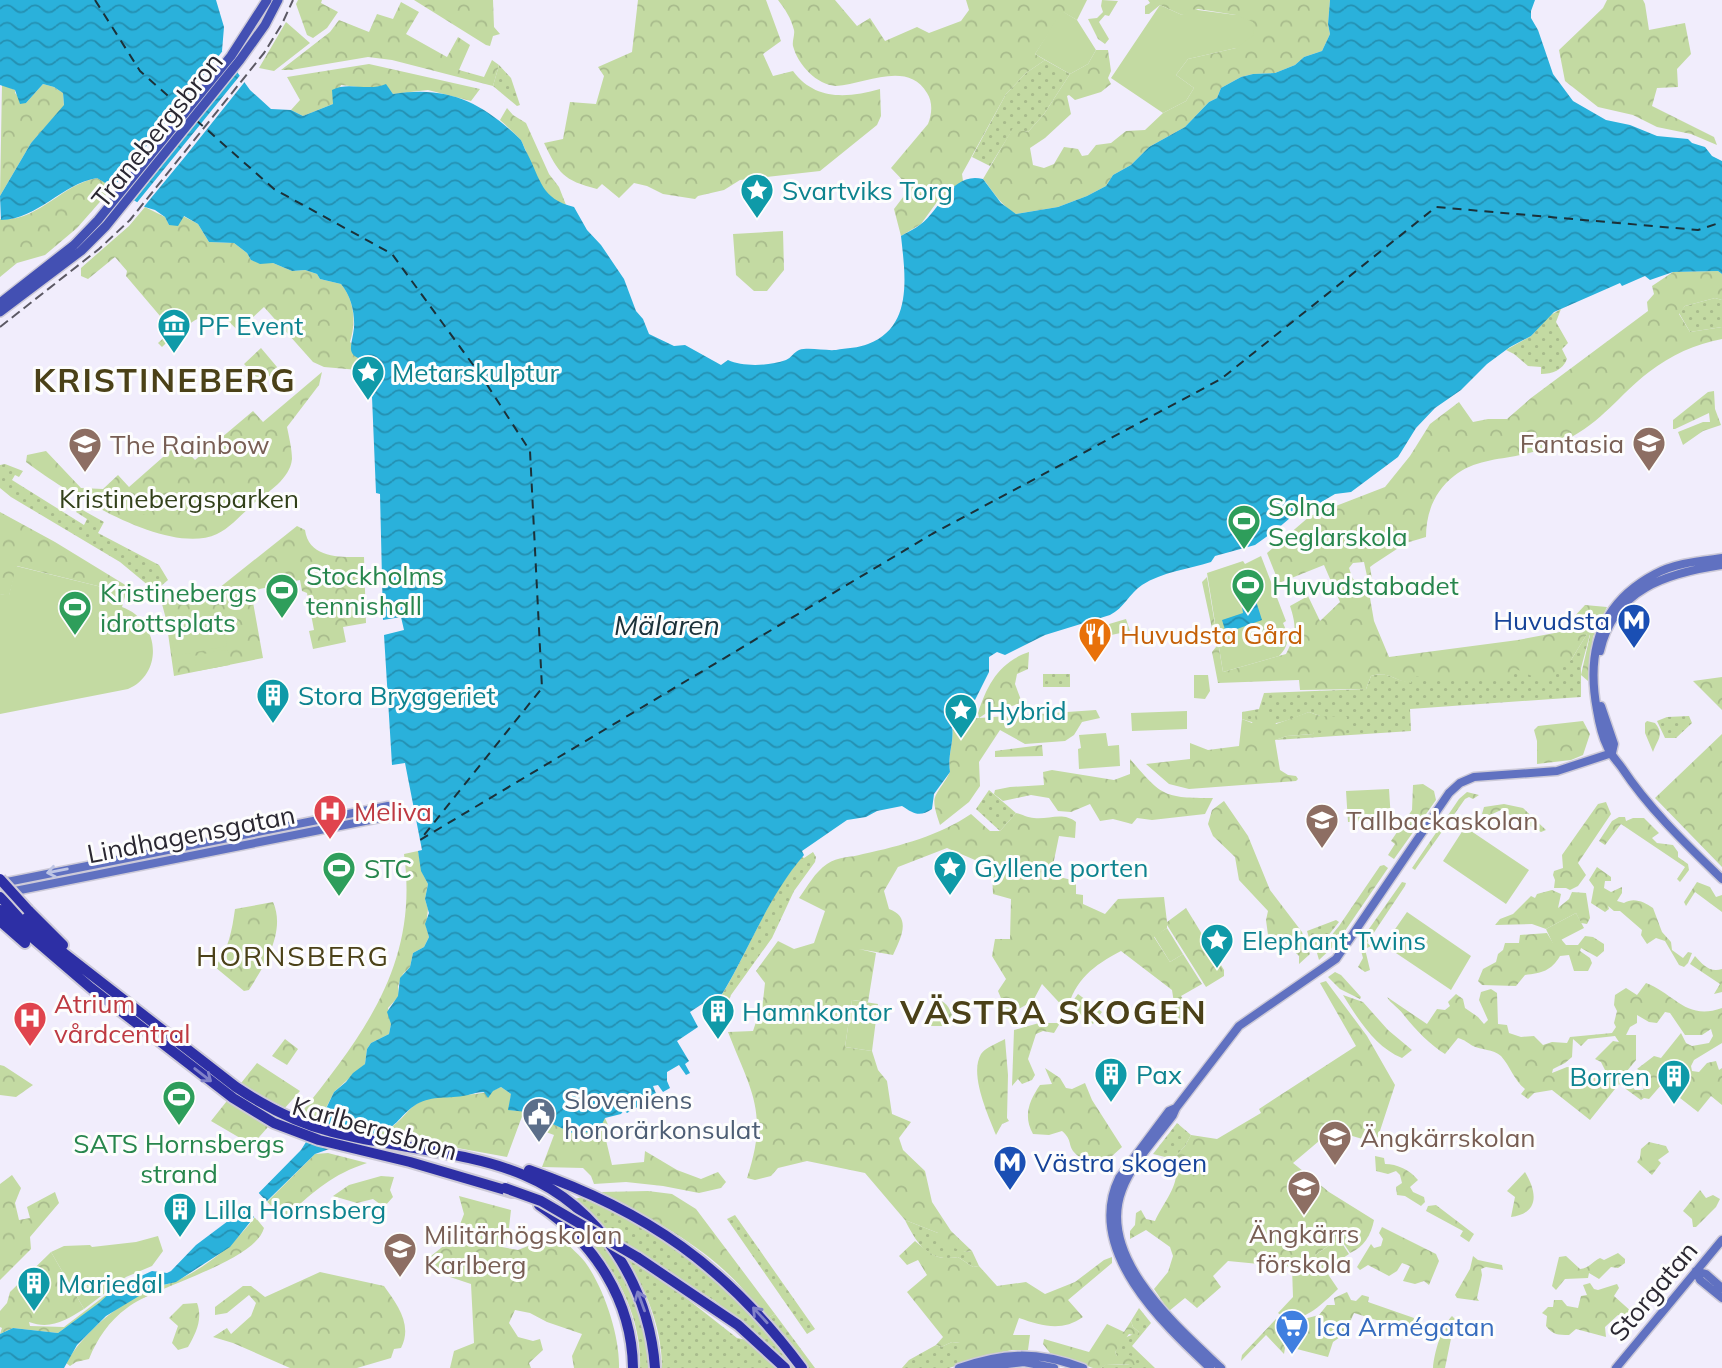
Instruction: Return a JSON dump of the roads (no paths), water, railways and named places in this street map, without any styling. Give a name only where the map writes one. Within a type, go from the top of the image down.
[{"type":"highway","points":[[0,881],[92,975]]},
{"type":"highway","points":[[0,896],[42,936],[92,975]]},
{"type":"highway","points":[[0,910],[72,972]]},
{"type":"highway","points":[[0,921],[48,958],[72,972]]},
{"type":"highway","name":"Karlbergsbron","points":[[72,972],[233,1098],[274,1123],[319,1140],[505,1188]]},
{"type":"highway","name":"Karlbergsbron","points":[[92,975],[236,1087],[278,1112],[344,1135],[485,1161]]},
{"type":"highway","points":[[485,1161],[517,1166],[578,1188],[622,1209],[679,1244],[732,1287],[777,1334],[803,1368]]},
{"type":"highway","points":[[485,1161],[533,1178],[580,1211],[601,1233],[630,1276],[649,1326],[654,1368]]},
{"type":"highway","points":[[505,1188],[538,1204],[572,1231],[601,1265],[616,1292],[627,1324],[633,1368]]},
{"type":"highway","points":[[505,1188],[541,1201],[638,1257],[738,1325],[785,1368]]},
{"type":"main road","name":"Tranebergsbron","points":[[50,270],[119,196],[231,56],[267,0]]},
{"type":"main road","name":"Tranebergsbron","points":[[50,270],[94,239],[119,210],[240,60],[265,25],[278,0]]},
{"type":"main road","points":[[0,303],[50,270]]},
{"type":"main road","points":[[0,312],[50,270]]},
{"type":"street","points":[[1591,761],[1601,741],[1593,677],[1594,657],[1600,633],[1616,604],[1667,569],[1722,558]]},
{"type":"street","points":[[1612,753],[1614,744],[1602,712],[1599,657],[1615,616],[1645,584],[1676,573],[1722,565]]},
{"type":"street","points":[[1598,716],[1607,747],[1634,787],[1665,823],[1722,880]]},
{"type":"street","points":[[1221,1368],[1132,1282],[1112,1229],[1110,1215],[1113,1190],[1138,1150],[1169,1111],[1176,1108],[1240,1026],[1336,958],[1449,793],[1460,783],[1474,777],[1557,771],[1612,753]]},
{"type":"street","name":"Lindhagensgatan","points":[[0,881],[389,811],[42,884],[0,896]]},
{"type":"street","name":"Storgatan","points":[[1616,1368],[1722,1240]]},
{"type":"street","points":[[1696,1271],[1706,1274],[1722,1288]]},
{"type":"street","points":[[1696,1271],[1700,1280],[1722,1298]]},
{"type":"street","points":[[1147,1298],[1160,1320],[1210,1368]]},
{"type":"street","points":[[959,1368],[986,1359],[1026,1354],[1083,1368]]},
{"type":"street","points":[[974,1368],[1024,1362],[1054,1368]]},
{"type":"water","name":"Mälaren","points":[[0,0],[216,0],[224,27],[222,51],[250,90],[271,109],[291,110],[303,116],[333,104],[332,90],[338,87],[372,87],[386,84],[393,94],[430,92],[462,99],[477,106],[520,139],[548,194],[574,207],[587,230],[601,245],[624,279],[636,311],[643,319],[649,334],[674,346],[685,345],[721,365],[728,360],[748,365],[772,364],[786,360],[799,350],[857,347],[883,336],[900,312],[903,298],[901,236],[928,218],[955,186],[972,178],[983,179],[1001,203],[1016,214],[1058,207],[1087,196],[1106,186],[1113,175],[1131,165],[1149,147],[1185,127],[1209,102],[1217,98],[1221,88],[1241,77],[1275,73],[1295,65],[1304,57],[1322,51],[1330,34],[1330,0],[1535,0],[1531,18],[1538,30],[1553,74],[1573,101],[1606,120],[1630,125],[1657,136],[1688,139],[1705,147],[1712,156],[1722,161],[1722,274],[1718,271],[1673,272],[1650,280],[1645,276],[1622,286],[1620,283],[1554,312],[1531,336],[1487,364],[1461,390],[1435,408],[1416,428],[1398,457],[1351,492],[1335,494],[1306,511],[1296,513],[1255,545],[1215,556],[1211,562],[1167,574],[1142,585],[1110,615],[1045,635],[1005,655],[997,652],[989,657],[989,672],[971,708],[947,714],[952,728],[950,772],[934,794],[932,809],[920,814],[902,806],[847,820],[802,851],[804,855],[766,911],[712,1010],[702,1004],[690,1012],[698,1027],[677,1041],[689,1061],[685,1064],[690,1073],[686,1075],[679,1065],[667,1072],[670,1088],[663,1092],[658,1085],[653,1086],[657,1096],[627,1113],[624,1110],[621,1114],[605,1118],[598,1132],[572,1133],[527,1112],[508,1110],[511,1094],[501,1087],[493,1091],[488,1098],[481,1092],[420,1103],[388,1129],[315,1154],[267,1201],[230,1247],[176,1282],[154,1287],[106,1316],[77,1345],[64,1368],[0,1368],[0,1334],[13,1328],[58,1333],[115,1288],[152,1271],[171,1271],[196,1245],[240,1212],[301,1150],[334,1092],[365,1064],[367,1049],[371,1043],[389,1034],[391,1024],[387,1012],[398,996],[400,978],[410,967],[413,953],[424,947],[429,937],[425,924],[429,913],[425,899],[428,884],[421,871],[418,851],[422,850],[405,763],[392,765],[384,635],[404,630],[401,617],[383,620],[380,494],[376,493],[370,361],[356,357],[351,350],[354,316],[347,294],[341,284],[320,279],[317,274],[305,270],[292,271],[273,263],[260,264],[251,260],[247,253],[234,243],[209,242],[198,224],[184,216],[178,226],[169,225],[165,217],[155,210],[145,207],[97,178],[72,187],[27,214],[1,220],[0,196],[31,143],[64,105],[63,93],[54,87],[43,84],[26,103],[20,104],[15,90],[0,85]]},
{"type":"water","points":[[1256,601],[1262,620],[1226,633],[1222,620],[1243,613],[1242,606]]},
{"type":"railway","points":[[0,327],[99,249],[130,220],[264,53],[293,0]]},
{"type":"place","name":"Svartviks Torg","points":[[757,220]]},
{"type":"place","name":"PF Event","points":[[174,355]]},
{"type":"place","name":"Metarskulptur","points":[[368,402]]},
{"type":"place","name":"Fantasia","points":[[1649,473]]},
{"type":"place","name":"The Rainbow","points":[[85,474]]},
{"type":"place","name":"Solna Seglarskola","points":[[1244,551]]},
{"type":"place","name":"Huvudstabadet","points":[[1248,615]]},
{"type":"place","name":"Stockholms tennishall","points":[[282,620]]},
{"type":"place","name":"Kristinebergs idrottsplats","points":[[75,637]]},
{"type":"place","name":"Huvudsta","points":[[1634,650]]},
{"type":"place","name":"Huvudsta Gård","points":[[1095,664]]},
{"type":"place","name":"Stora Bryggeriet","points":[[273,725]]},
{"type":"place","name":"Hybrid","points":[[961,740]]},
{"type":"place","name":"Meliva","points":[[330,841]]},
{"type":"place","name":"Tallbackaskolan","points":[[1322,850]]},
{"type":"place","name":"Gyllene porten","points":[[950,897]]},
{"type":"place","name":"STC","points":[[339,898]]},
{"type":"place","name":"Elephant Twins","points":[[1217,970]]},
{"type":"place","name":"Hamnkontor","points":[[718,1041]]},
{"type":"place","name":"Atrium vårdcentral","points":[[30,1048]]},
{"type":"place","name":"Pax","points":[[1111,1104]]},
{"type":"place","name":"Borren","points":[[1674,1106]]},
{"type":"place","name":"SATS Hornsbergs strand","points":[[179,1127]]},
{"type":"place","name":"Sloveniens honorärkonsulat","points":[[539,1144]]},
{"type":"place","name":"Ängkärrskolan","points":[[1335,1167]]},
{"type":"place","name":"Västra skogen","points":[[1010,1192]]},
{"type":"place","name":"Ängkärrs förskola","points":[[1304,1217]]},
{"type":"place","name":"Lilla Hornsberg","points":[[180,1239]]},
{"type":"place","name":"Militärhögskolan Karlberg","points":[[400,1279]]},
{"type":"place","name":"Mariedal","points":[[34,1313]]},
{"type":"place","name":"Ica Armégatan","points":[[1292,1356]]},
{"type":"district","name":"KRISTINEBERG","points":[[165,379]]},
{"type":"district","name":"HORNSBERG","points":[[293,955]]},
{"type":"district","name":"VÄSTRA SKOGEN","points":[[1054,1011]]},
{"type":"park label","name":"Kristinebergsparken","points":[[179,498]]}]
